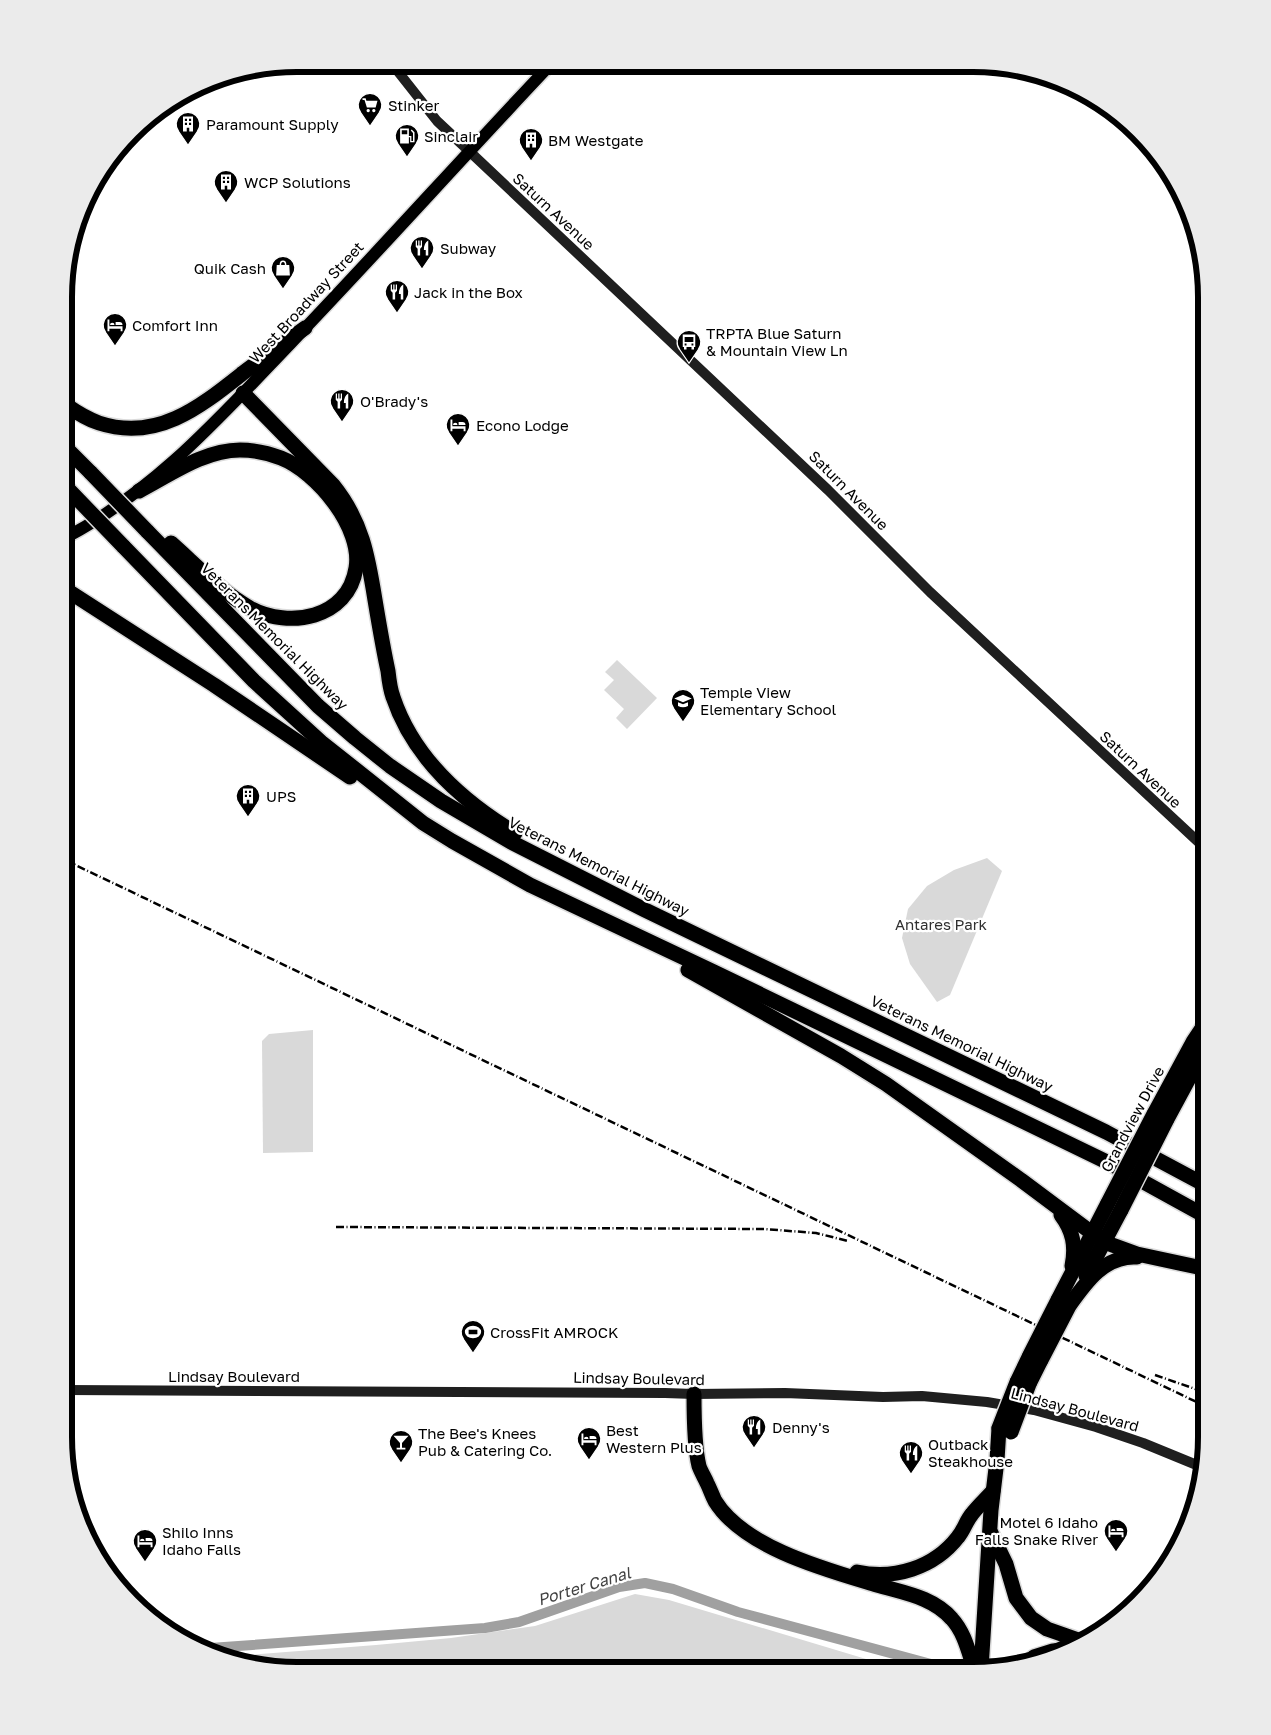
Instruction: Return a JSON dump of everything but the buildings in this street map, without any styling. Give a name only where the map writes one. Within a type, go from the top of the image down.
[{"type":"highway","points":[[72,409],[99,423],[116,427],[155,426],[174,420],[212,398],[305,328]]},
{"type":"highway","points":[[243,393],[333,485],[346,500],[353,514],[368,555],[393,697],[420,752],[469,802],[502,825],[645,910]]},
{"type":"highway","points":[[139,491],[213,454],[238,450],[254,451],[283,459],[316,482],[334,502],[347,524],[355,545],[356,568],[351,584],[341,599],[327,610],[310,618],[289,619],[271,616],[251,608],[234,597],[149,528]]},
{"type":"highway","name":"Veterans Memorial Highway","points":[[72,453],[149,528],[318,706],[390,766],[441,801],[510,842],[645,910],[1106,1132],[1198,1181]]},
{"type":"highway","points":[[72,494],[268,693],[321,742],[423,823]]},
{"type":"highway","points":[[72,594],[214,685],[361,785],[483,860],[710,982],[850,1062],[917,1104],[1022,1180],[1098,1239],[1137,1254],[1198,1267]]},
{"type":"highway","points":[[530,885],[1109,1163],[1198,1212]]},
{"type":"highway","name":"Grandview Drive","points":[[1064,1299],[1098,1239],[1160,1118],[1198,1034]]},
{"type":"highway","name":"Grandview Drive","points":[[1160,1118],[1198,1060]]},
{"type":"highway","points":[[1106,1132],[1198,1172]]},
{"type":"highway","points":[[982,1662],[990,1530],[997,1460],[1005,1430],[1023,1383],[1064,1299],[1073,1262],[1074,1241],[1070,1229],[1051,1203]]},
{"type":"highway","points":[[1064,1299],[1103,1266],[1116,1259],[1129,1256],[1167,1260]]},
{"type":"highway","points":[[694,1394],[694,1421],[699,1466],[715,1501],[726,1514],[756,1539],[775,1549],[832,1572],[917,1596],[931,1602],[954,1620],[963,1637],[972,1662]]},
{"type":"highway","points":[[775,1549],[836,1567],[866,1573],[891,1574],[910,1570],[928,1563],[946,1550],[958,1538],[971,1514],[993,1491]]},
{"type":"highway","points":[[990,1530],[1006,1564],[1016,1598],[1031,1618],[1047,1629],[1074,1638]]},
{"type":"main road","name":"West Broadway Street","points":[[72,534],[111,512],[187,450],[305,328],[542,72]]},
{"type":"street","name":"Saturn Avenue","points":[[398,72],[437,121],[468,151],[822,483],[935,596],[1198,842]]},
{"type":"street","name":"Lindsay Boulevard","points":[[72,1390],[785,1393],[883,1397],[922,1396],[988,1402],[1034,1410],[1096,1427],[1143,1443],[1197,1465]]},
{"type":"green space","points":[[617,660],[657,698],[627,729],[616,718],[624,709],[604,690],[614,680],[605,672]]},
{"type":"green space","name":"Antares Park","points":[[987,858],[1002,871],[950,995],[937,1002],[910,964],[902,938],[908,909],[927,886],[954,870]]},
{"type":"green space","points":[[313,1030],[313,1152],[263,1153],[262,1041],[269,1034]]},
{"type":"green space","points":[[635,1594],[669,1600],[876,1662],[283,1662],[241,1655],[451,1638],[535,1626]]},
{"type":"waterway","name":"Porter Canal","points":[[217,1647],[485,1628],[519,1622],[619,1587],[645,1583],[673,1589],[738,1612],[924,1662]]},
{"type":"railway","points":[[72,863],[1198,1403]]},
{"type":"railway","points":[[336,1227],[764,1229],[816,1233],[848,1241]]},
{"type":"railway","points":[[1155,1375],[1198,1390]]},
{"type":"place","name":"Stinker","points":[[370,126]]},
{"type":"place","name":"Paramount Supply","points":[[188,145]]},
{"type":"place","name":"Sinclair","points":[[407,157]]},
{"type":"place","name":"BM Westgate","points":[[531,161]]},
{"type":"place","name":"WCP Solutions","points":[[226,203]]},
{"type":"place","name":"Subway","points":[[422,269]]},
{"type":"place","name":"Quik Cash","points":[[283,289]]},
{"type":"place","name":"Jack in the Box","points":[[397,313]]},
{"type":"place","name":"Comfort Inn","points":[[115,346]]},
{"type":"place","name":"TRPTA Blue Saturn & Mountain View Ln","points":[[689,363]]},
{"type":"place","name":"O'Brady's","points":[[342,422]]},
{"type":"place","name":"Econo Lodge","points":[[458,446]]},
{"type":"place","name":"Temple View Elementary School","points":[[683,722]]},
{"type":"place","name":"UPS","points":[[248,817]]},
{"type":"place","name":"CrossFit AMROCK","points":[[473,1353]]},
{"type":"place","name":"Denny's","points":[[754,1448]]},
{"type":"place","name":"Best Western Plus","points":[[589,1460]]},
{"type":"place","name":"The Bee's Knees Pub & Catering Co.","points":[[401,1463]]},
{"type":"place","name":"Outback Steakhouse","points":[[911,1474]]},
{"type":"place","name":"Motel 6 Idaho Falls Snake River","points":[[1116,1552]]},
{"type":"place","name":"Shilo Inns Idaho Falls","points":[[145,1562]]}]
